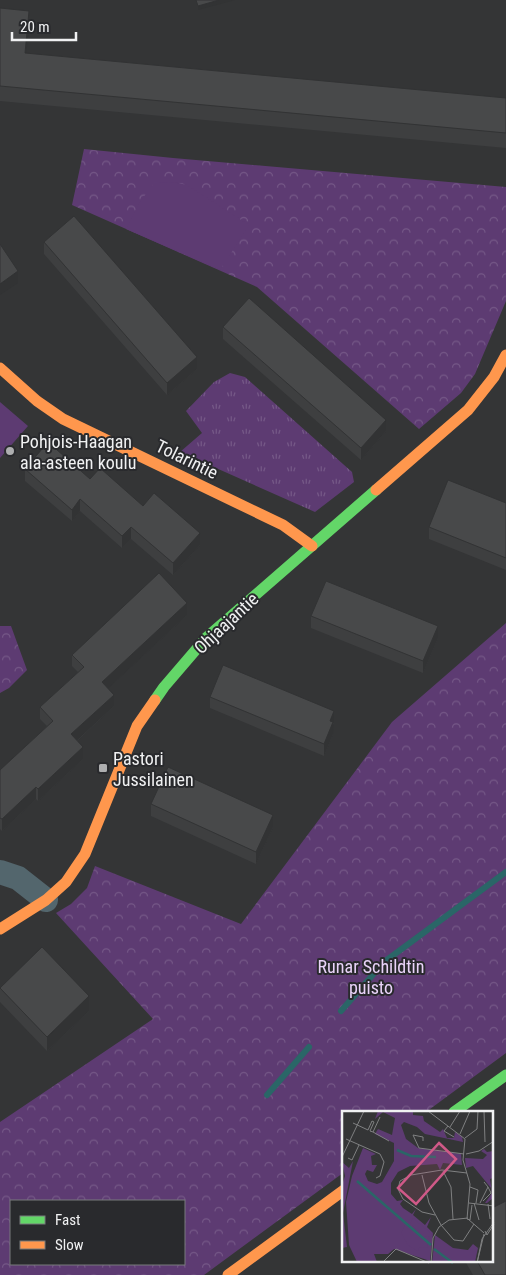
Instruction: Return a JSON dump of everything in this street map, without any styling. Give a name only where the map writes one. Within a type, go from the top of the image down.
[{"type":"street","name":"Ohjaajantie","points":[[0,929],[46,900],[66,882],[85,854],[137,726],[164,687],[206,638],[468,410],[489,386],[502,366],[506,355]]},
{"type":"street","name":"Tolarintie","points":[[0,368],[38,401],[63,419],[283,525],[312,546]]},
{"type":"street","points":[[0,872],[18,878],[46,900]]},
{"type":"street","points":[[455,1111],[506,1075]]},
{"type":"street","points":[[228,1275],[342,1191]]},
{"type":"green space","points":[[84,149],[506,187],[506,301],[475,374],[461,393],[419,429],[257,287],[72,205]]},
{"type":"green space","points":[[173,182],[187,185],[249,225],[220,270],[126,229],[140,202],[154,183]]},
{"type":"green space","points":[[230,373],[245,377],[352,472],[354,482],[315,512],[180,452],[202,433],[186,411],[214,382]]},
{"type":"green space","points":[[0,402],[28,426],[0,458]]},
{"type":"green space","name":"Runar Schildtin puisto","points":[[506,623],[506,1053],[427,1111],[342,1111],[342,1174],[204,1275],[0,1275],[0,1122],[153,1019],[56,913],[71,904],[87,888],[95,866],[241,924],[392,722]]},
{"type":"green space","points":[[0,626],[11,626],[27,670],[9,688],[0,693]]},
{"type":"building","points":[[196,0],[219,0],[198,6]]},
{"type":"building","points":[[0,8],[29,11],[25,53],[506,98],[506,133],[0,86]]},
{"type":"building","points":[[74,216],[197,357],[167,383],[44,242]]},
{"type":"building","points":[[0,244],[18,271],[0,284]]},
{"type":"building","points":[[249,298],[386,420],[361,448],[223,327]]},
{"type":"building","points":[[48,442],[90,479],[100,468],[143,506],[154,493],[200,533],[173,563],[131,527],[122,536],[80,499],[72,510],[25,469]]},
{"type":"building","points":[[448,480],[506,503],[506,558],[429,527]]},
{"type":"building","points":[[159,573],[187,603],[102,682],[114,695],[71,734],[83,747],[38,789],[36,787],[2,819],[0,818],[0,770],[53,721],[40,707],[84,667],[72,655]]},
{"type":"building","points":[[326,581],[438,626],[423,661],[311,616]]},
{"type":"building","points":[[223,665],[334,711],[330,721],[333,722],[324,744],[210,697]]},
{"type":"building","points":[[168,767],[273,815],[256,852],[151,804]]},
{"type":"building","points":[[42,947],[89,996],[47,1037],[0,988]]},
{"type":"building","points":[[506,1201],[506,1275],[485,1275],[478,1262],[494,1262],[494,1207]]},
{"type":"waterway","points":[[341,1011],[384,962],[506,872]]},
{"type":"waterway","points":[[267,1095],[309,1047]]},
{"type":"traffic: fast","points":[[155,700],[206,638],[376,490]]},
{"type":"traffic: fast","points":[[455,1111],[506,1075]]},
{"type":"traffic: slow","points":[[376,490],[468,410],[494,377],[506,355]]},
{"type":"traffic: slow","points":[[0,368],[37,401],[63,419],[283,525],[312,546]]},
{"type":"traffic: slow","points":[[0,929],[46,900],[66,882],[85,854],[137,726],[155,700]]},
{"type":"traffic: slow","points":[[228,1275],[342,1191]]},
{"type":"place","name":"Pohjois-Haagan ala-asteen koulu","points":[[10,451]]},
{"type":"place","name":"Pastori Jussilainen","points":[[103,768]]}]
